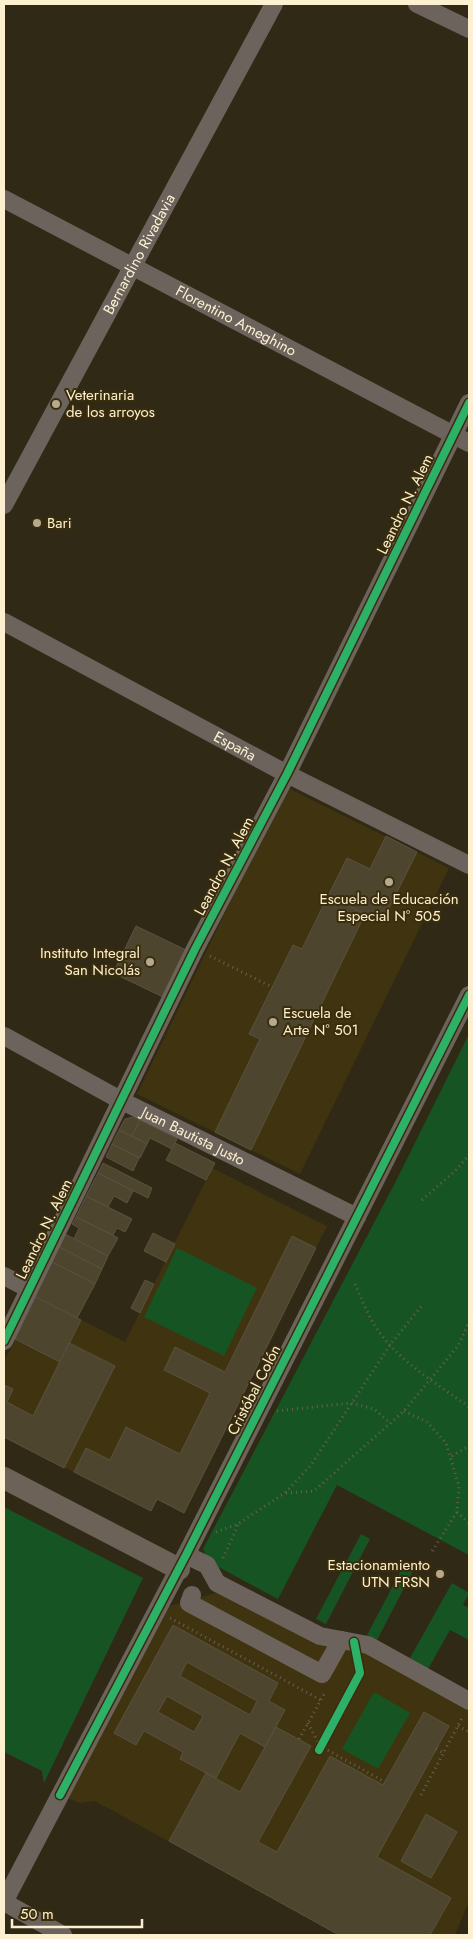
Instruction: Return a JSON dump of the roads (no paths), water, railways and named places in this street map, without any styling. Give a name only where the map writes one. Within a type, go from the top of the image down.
[{"type":"main road","points":[[4,1478],[182,1562]]},
{"type":"street","name":"Bernardino Rivadavia","points":[[4,505],[274,4]]},
{"type":"street","points":[[416,4],[469,29]]},
{"type":"street","name":"Florentino Ameghino","points":[[4,199],[132,268],[462,439]]},
{"type":"street","name":"Leandro N. Alem","points":[[4,1341],[195,949],[462,439],[469,403]]},
{"type":"street","name":"España","points":[[4,622],[288,774],[469,865]]},
{"type":"street","name":"Cristóbal Colón","points":[[4,1902],[157,1611],[469,995]]},
{"type":"street","name":"Juan Bautista Justo","points":[[4,1036],[122,1101],[357,1217]]},
{"type":"street","points":[[4,1276],[29,1288]]},
{"type":"street","points":[[192,1596],[182,1562],[207,1565],[216,1580],[320,1636],[368,1645],[467,1707]]},
{"type":"street","points":[[216,1580],[192,1596],[189,1603],[322,1674],[341,1640]]},
{"type":"street","points":[[4,1902],[63,1935]]},
{"type":"place","name":"Veterinaria de los arroyos","points":[[56,404]]},
{"type":"place","name":"Bari","points":[[37,523]]},
{"type":"place","name":"Escuela de Educación Especial N° 505","points":[[389,882]]},
{"type":"place","name":"Instituto Integral San Nicolás","points":[[150,962]]},
{"type":"place","name":"Escuela de Arte N° 501","points":[[273,1022]]},
{"type":"place","name":"Estacionamiento UTN FRSN","points":[[440,1574]]}]
